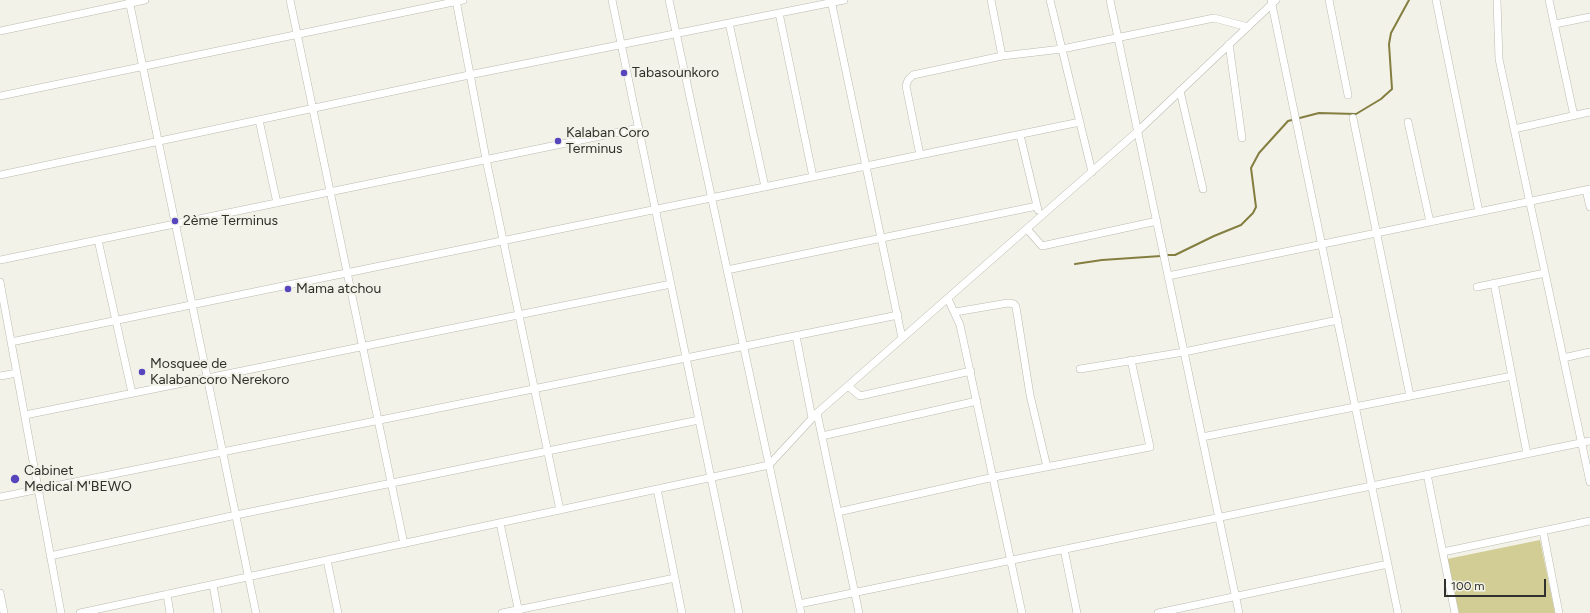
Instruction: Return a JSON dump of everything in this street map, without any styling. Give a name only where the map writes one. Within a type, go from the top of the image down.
[{"type":"street","points":[[0,31],[129,2],[145,0]]},
{"type":"street","points":[[290,0],[404,544]]},
{"type":"street","points":[[0,96],[298,35],[458,0],[469,75],[560,510]]},
{"type":"street","points":[[612,0],[739,613]]},
{"type":"street","points":[[669,0],[801,613]]},
{"type":"street","points":[[0,175],[469,75],[779,13],[831,1],[844,0]]},
{"type":"street","points":[[991,0],[1002,56]]},
{"type":"street","points":[[1050,0],[1092,172]]},
{"type":"street","points":[[1110,0],[1239,613]]},
{"type":"street","points":[[1329,0],[1348,95]]},
{"type":"street","points":[[1436,0],[1480,212]]},
{"type":"street","points":[[1497,0],[1499,59],[1590,482]]},
{"type":"street","points":[[1549,0],[1574,116]]},
{"type":"street","points":[[831,1],[902,338]]},
{"type":"street","points":[[80,613],[116,609],[167,594],[769,465],[815,416],[1138,131],[1248,27],[1273,1]]},
{"type":"street","points":[[1273,1],[1398,613]]},
{"type":"street","points":[[129,2],[256,613]]},
{"type":"street","points":[[779,13],[813,177]]},
{"type":"street","points":[[1554,24],[1590,17]]},
{"type":"street","points":[[920,155],[906,86],[910,77],[913,75],[1002,56],[1062,49],[1214,18],[1248,27]]},
{"type":"street","points":[[729,23],[765,187]]},
{"type":"street","points":[[1229,44],[1242,138]]},
{"type":"street","points":[[1180,91],[1203,189]]},
{"type":"street","points":[[1514,129],[1590,112]]},
{"type":"street","points":[[1353,118],[1410,396]]},
{"type":"street","points":[[259,120],[277,203]]},
{"type":"street","points":[[11,342],[1080,122]]},
{"type":"street","points":[[1408,122],[1430,222]]},
{"type":"street","points":[[0,260],[639,128]]},
{"type":"street","points":[[1020,134],[1036,206],[1040,217]]},
{"type":"street","points":[[1168,276],[1588,190],[1590,207]]},
{"type":"street","points":[[727,270],[1036,206]]},
{"type":"street","points":[[1027,229],[1042,246],[1157,221]]},
{"type":"street","points":[[98,240],[132,393]]},
{"type":"street","points":[[1477,287],[1545,273]]},
{"type":"street","points":[[0,282],[61,613]]},
{"type":"street","points":[[1494,283],[1527,454]]},
{"type":"street","points":[[24,415],[671,284]]},
{"type":"street","points":[[948,298],[960,325],[994,477],[1022,613]]},
{"type":"street","points":[[955,312],[1008,303],[1014,304],[1016,307],[1030,394],[1047,467]]},
{"type":"street","points":[[0,497],[898,315]]},
{"type":"street","points":[[1080,369],[1184,352],[1338,320]]},
{"type":"street","points":[[796,336],[815,416],[822,436],[859,613]]},
{"type":"street","points":[[1563,358],[1590,352]]},
{"type":"street","points":[[838,512],[994,477],[1150,447],[1131,360]]},
{"type":"street","points":[[848,386],[860,396],[970,372]]},
{"type":"street","points":[[0,376],[17,373]]},
{"type":"street","points":[[1202,437],[1512,376]]},
{"type":"street","points":[[822,436],[977,401]]},
{"type":"street","points":[[50,556],[699,420]]},
{"type":"street","points":[[799,604],[1590,441]]},
{"type":"street","points":[[1427,474],[1455,613]]},
{"type":"street","points":[[657,489],[682,613]]},
{"type":"street","points":[[1443,552],[1590,521]]},
{"type":"street","points":[[500,523],[519,611]]},
{"type":"street","points":[[1543,531],[1559,613]]},
{"type":"street","points":[[1064,550],[1077,613]]},
{"type":"street","points":[[327,560],[338,613]]},
{"type":"street","points":[[1158,613],[1179,611],[1236,596],[1388,564]]},
{"type":"street","points":[[502,613],[519,611],[675,578]]},
{"type":"street","points":[[212,585],[218,613]]},
{"type":"street","points":[[0,592],[4,613]]},
{"type":"street","points":[[167,594],[170,613]]},
{"type":"shaded area","points":[[1540,540],[1555,613],[1459,613],[1447,559]]},
{"type":"waterway","points":[[1166,255],[1175,255],[1241,225],[1253,213],[1256,207],[1251,168],[1259,153],[1288,121],[1319,113],[1356,114],[1381,99],[1392,89],[1389,44],[1391,33],[1409,0]]},
{"type":"waterway","points":[[1075,264],[1102,260],[1161,256]]},
{"type":"place","name":"Tabasounkoro","points":[[624,73]]},
{"type":"place","name":"Kalaban Coro Terminus","points":[[558,141]]},
{"type":"place","name":"2ème Terminus","points":[[175,221]]},
{"type":"place","name":"Mama atchou","points":[[288,289]]},
{"type":"place","name":"Mosquee de Kalabancoro Nerekoro","points":[[142,372]]},
{"type":"place","name":"Cabinet Medical M'BEWO","points":[[15,479]]}]
